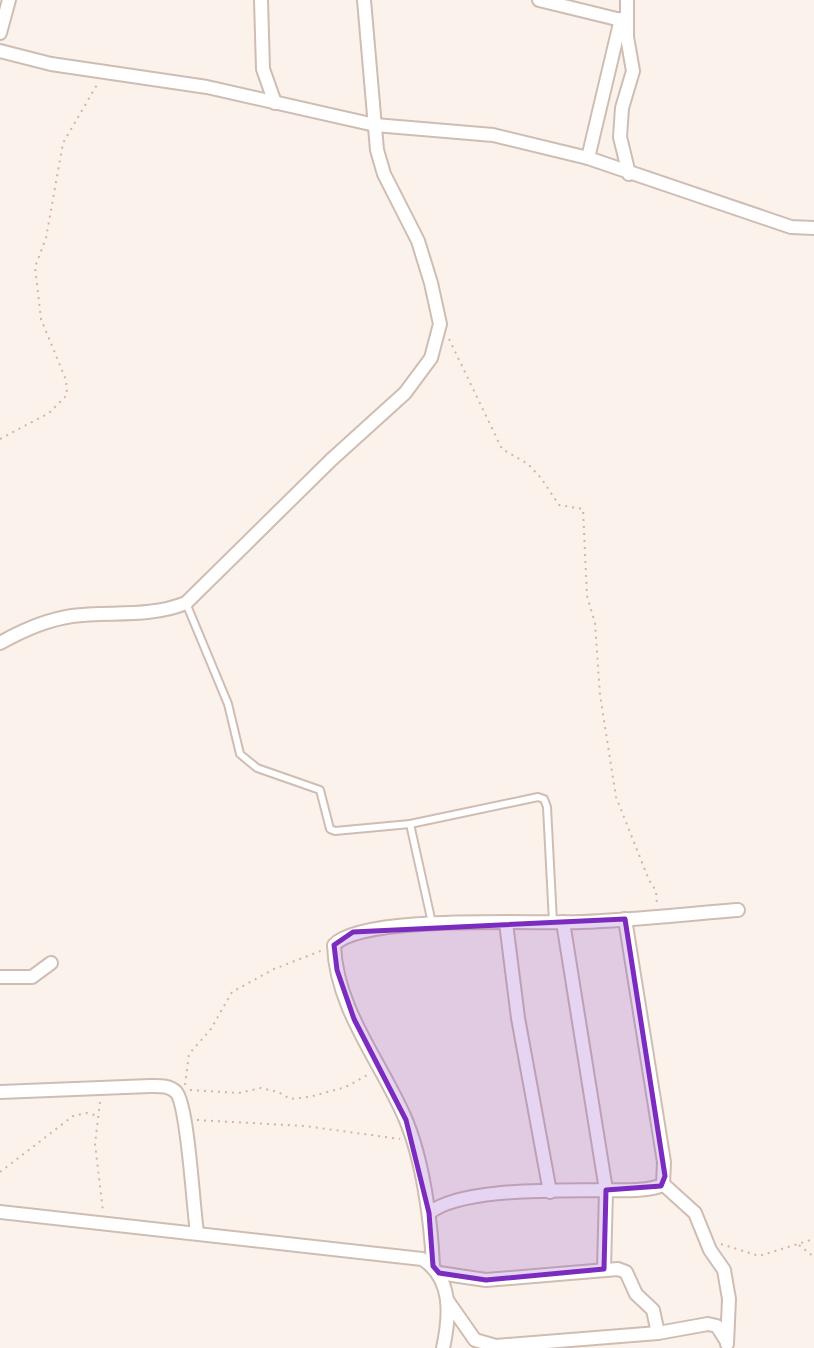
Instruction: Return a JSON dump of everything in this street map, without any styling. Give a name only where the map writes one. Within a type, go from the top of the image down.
[{"type":"street","points":[[0,33],[9,0]]},
{"type":"street","points":[[261,0],[263,69],[275,103]]},
{"type":"street","points":[[0,643],[28,628],[52,620],[74,616],[155,612],[186,603],[331,460],[405,393],[431,358],[440,324],[418,241],[384,174],[374,125],[364,0]]},
{"type":"street","points":[[539,0],[621,20]]},
{"type":"street","points":[[588,158],[625,0]]},
{"type":"street","points":[[625,0],[627,37],[633,71],[622,108],[620,136],[629,174]]},
{"type":"street","points":[[0,51],[51,64],[184,83],[374,125],[493,135],[588,158],[792,227],[814,229]]},
{"type":"street","points":[[727,1345],[714,1324],[658,1333],[496,1346],[475,1340],[447,1300],[436,1269],[429,1213],[406,1120],[345,996],[334,945],[354,932],[432,925],[625,919],[738,910]]},
{"type":"street","points":[[625,919],[664,1162],[663,1184],[676,1198],[690,1206],[725,1273],[729,1312],[727,1345]]},
{"type":"street","points":[[558,922],[606,1190],[604,1269]]},
{"type":"street","points":[[506,923],[518,1018],[550,1192]]},
{"type":"street","points":[[0,977],[32,977],[51,963]]},
{"type":"street","points":[[0,1093],[101,1087],[169,1087],[179,1097],[185,1120],[197,1232]]},
{"type":"street","points":[[429,1213],[452,1200],[550,1192],[629,1190],[663,1184]]},
{"type":"street","points":[[0,1212],[410,1256],[436,1269],[486,1280],[604,1269],[626,1272],[636,1294],[653,1310],[658,1333]]},
{"type":"street","points":[[443,1348],[447,1300]]},
{"type":"lane","points":[[186,603],[228,704],[240,754],[257,768],[320,790],[327,820],[330,828],[335,831],[410,824],[538,797],[544,799],[558,922]]},
{"type":"lane","points":[[410,824],[432,925]]},
{"type":"path","points":[[0,439],[49,413],[64,401],[67,395],[65,380],[41,319],[35,267],[46,238],[63,144],[106,71]]},
{"type":"path","points":[[440,324],[477,393],[487,423],[496,433],[502,449],[528,464],[547,484],[559,505],[583,509],[587,596],[595,623],[600,695],[616,797],[649,880],[656,891],[653,916]]},
{"type":"path","points":[[334,945],[274,969],[232,992],[211,1029],[189,1054],[184,1090],[239,1093],[261,1088],[278,1092],[290,1099],[309,1097],[346,1087],[380,1069]]},
{"type":"path","points":[[101,1087],[95,1144],[104,1222]]},
{"type":"path","points":[[0,1172],[73,1116],[87,1113],[99,1116]]},
{"type":"path","points":[[185,1120],[304,1126],[412,1140]]},
{"type":"path","points":[[704,1236],[755,1256],[814,1239]]},
{"type":"path","points":[[799,1245],[814,1257]]},
{"type":"highlighted area","points":[[625,919],[665,1176],[661,1186],[606,1190],[604,1269],[486,1280],[439,1273],[433,1266],[429,1213],[406,1120],[354,1019],[337,970],[334,945],[353,932]]}]
